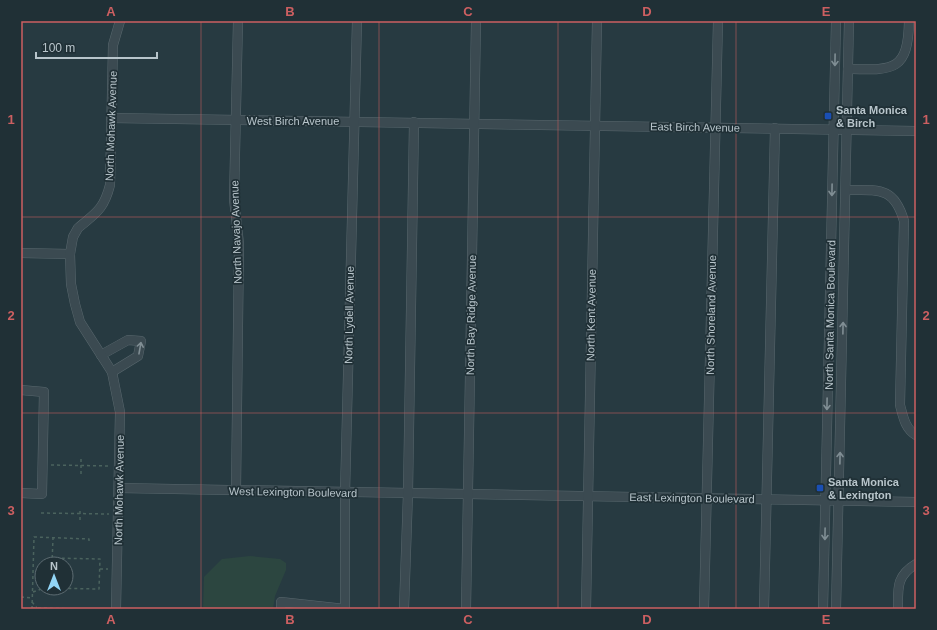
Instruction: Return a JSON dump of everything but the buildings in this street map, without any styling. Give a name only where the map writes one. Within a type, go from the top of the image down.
[{"type":"street","name":"North Mohawk Avenue","points":[[116,609],[120,412],[112,372],[80,322],[71,284],[70,254],[73,237],[78,228],[102,206],[107,198],[110,185],[113,45],[120,21]]},
{"type":"street","name":"North Navajo Avenue","points":[[236,491],[239,244],[234,199],[238,21]]},
{"type":"street","name":"North Lydell Avenue","points":[[345,609],[345,493],[357,21]]},
{"type":"street","name":"North Bay Ridge Avenue","points":[[466,609],[476,21]]},
{"type":"street","name":"North Kent Avenue","points":[[586,609],[597,21]]},
{"type":"street","name":"North Shoreland Avenue","points":[[704,609],[718,21]]},
{"type":"street","name":"North Santa Monica Boulevard","points":[[823,609],[836,21]]},
{"type":"street","name":"North Santa Monica Boulevard","points":[[836,609],[849,21]]},
{"type":"street","points":[[848,70],[879,70],[894,66],[904,56],[909,40],[909,21]]},
{"type":"street","name":"West Birch Avenue","points":[[111,118],[236,121],[474,123]]},
{"type":"street","points":[[404,609],[408,494],[414,122]]},
{"type":"street","name":"East Birch Avenue","points":[[474,123],[916,131]]},
{"type":"street","points":[[764,609],[775,128]]},
{"type":"street","points":[[846,190],[877,190],[891,196],[900,208],[904,222],[900,405],[904,421],[912,433],[916,436]]},
{"type":"street","points":[[21,253],[70,254]]},
{"type":"street","points":[[101,355],[128,340],[141,342],[138,356],[112,372]]},
{"type":"street","points":[[21,390],[44,392],[42,494],[21,493]]},
{"type":"street","name":"West Lexington Boulevard","points":[[119,488],[468,495]]},
{"type":"street","name":"East Lexington Boulevard","points":[[468,495],[916,502]]},
{"type":"street","points":[[898,609],[898,585],[901,577],[907,570],[916,564]]},
{"type":"street","points":[[281,609],[281,602],[345,609]]},
{"type":"path","points":[[81,457],[81,474]]},
{"type":"path","points":[[43,464],[119,466]]},
{"type":"path","points":[[80,508],[80,520]]},
{"type":"path","points":[[41,513],[118,514]]},
{"type":"path","points":[[81,609],[32,608],[34,537],[89,539],[89,544]]},
{"type":"path","points":[[52,556],[53,538]]},
{"type":"path","points":[[74,558],[100,558],[99,589],[74,589]]},
{"type":"path","points":[[21,597],[32,598]]},
{"type":"path","points":[[32,602],[37,608]]},
{"type":"green space","points":[[250,556],[280,559],[286,563],[286,570],[275,596],[273,609],[203,609],[204,577],[222,559]]},
{"type":"place","name":"Santa Monica & Birch","points":[[828,116]]},
{"type":"place","name":"Santa Monica & Lexington","points":[[820,488]]}]
